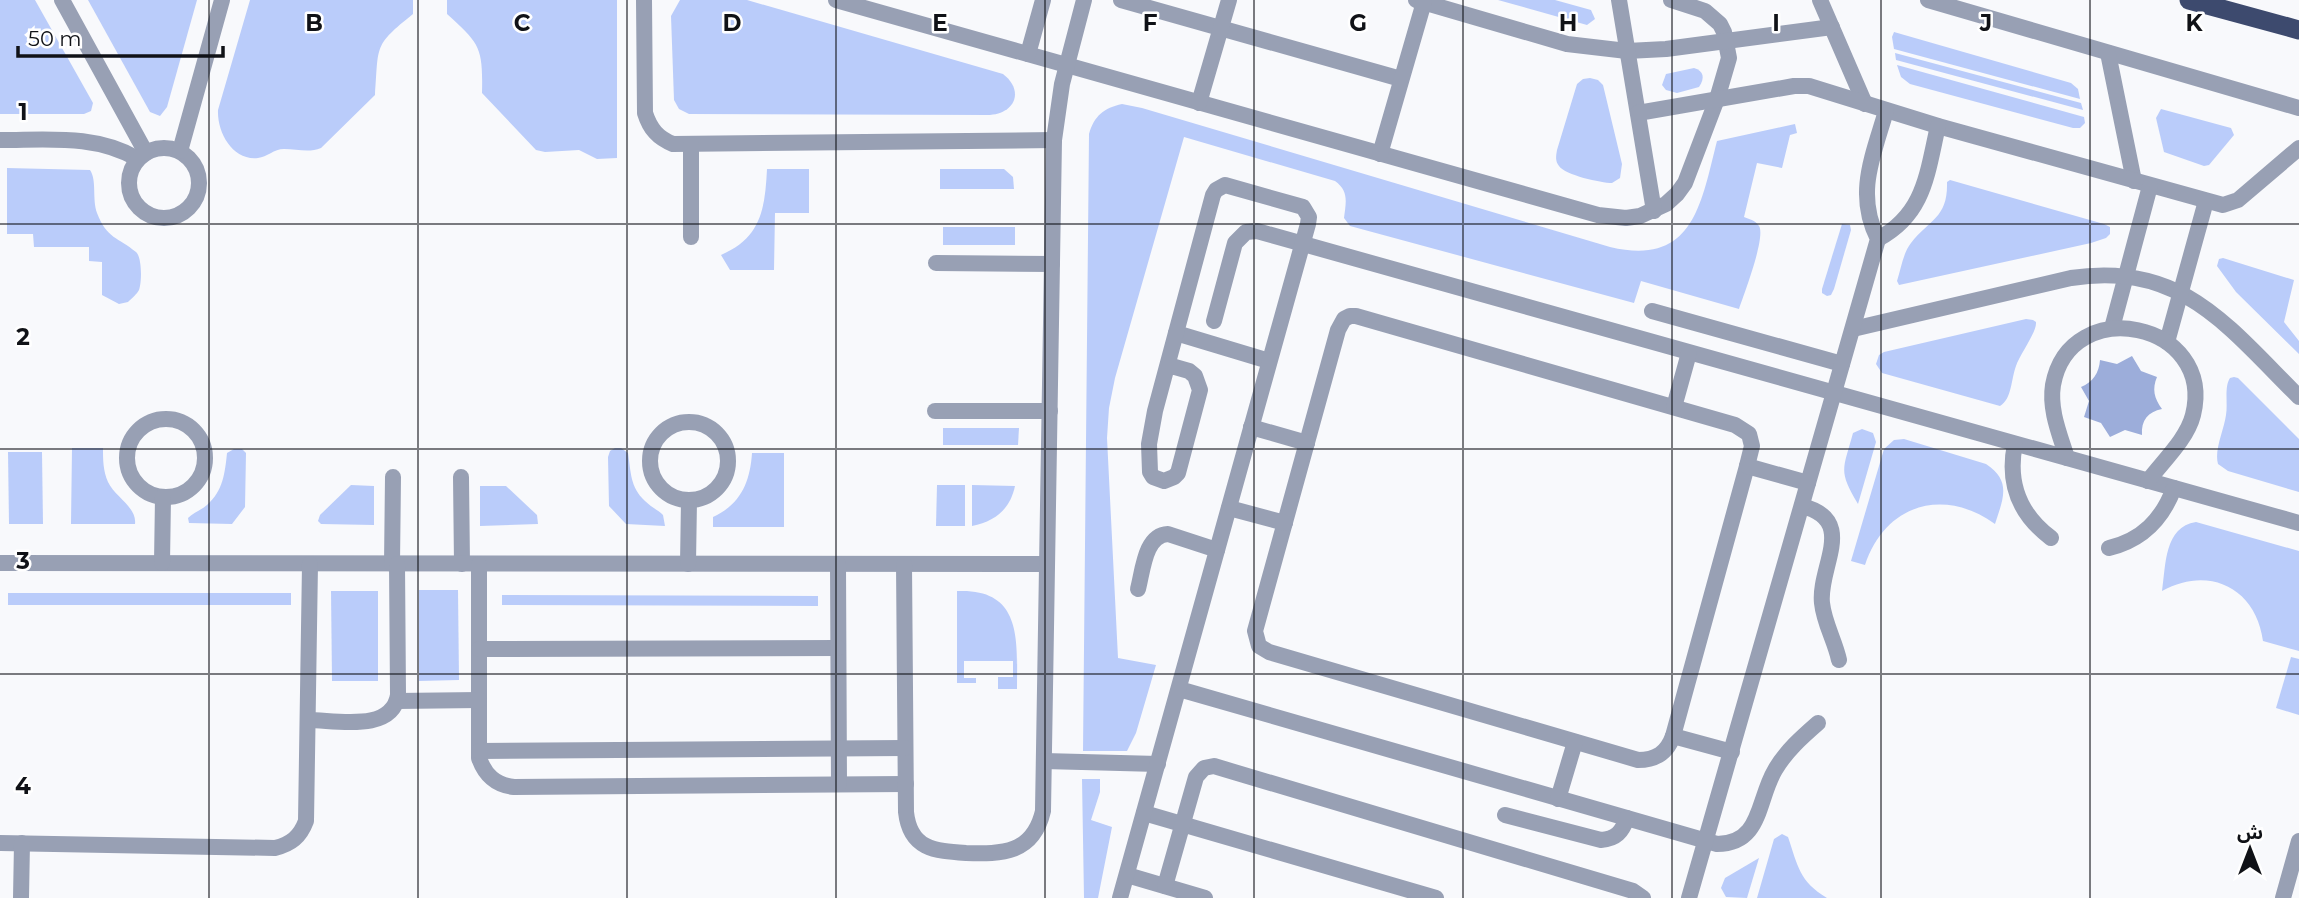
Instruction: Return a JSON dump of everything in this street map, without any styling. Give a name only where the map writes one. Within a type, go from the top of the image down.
[{"type":"highway","points":[[2189,0],[2299,30]]},
{"type":"lane","points":[[62,0],[142,156]]},
{"type":"lane","points":[[180,151],[222,0]]},
{"type":"lane","points":[[645,0],[645,105],[648,122],[658,136],[673,144],[1054,141]]},
{"type":"lane","points":[[836,0],[1598,215],[1626,218],[1654,211],[1666,204],[1685,183],[1717,99],[1729,58],[1727,41],[1720,24],[1705,11],[1671,0]]},
{"type":"lane","points":[[1028,54],[1043,0]]},
{"type":"lane","points":[[904,564],[905,748],[909,829],[921,843],[937,851],[1000,853],[1020,846],[1040,822],[1044,761],[1054,141],[1067,65],[1084,0]]},
{"type":"lane","points":[[1121,0],[1402,79]]},
{"type":"lane","points":[[1199,103],[1229,0]]},
{"type":"lane","points":[[1619,0],[1654,211]]},
{"type":"lane","points":[[1820,0],[1865,104]]},
{"type":"lane","points":[[1928,0],[2299,108]]},
{"type":"lane","points":[[1380,154],[1402,79],[1420,1],[1567,44],[1628,51],[1832,27]]},
{"type":"lane","points":[[2108,53],[2142,183],[2126,276],[2112,328]]},
{"type":"lane","points":[[1638,113],[1801,85],[2223,205],[2238,200],[2299,148]]},
{"type":"lane","points":[[1689,898],[1878,239],[1869,217],[1867,181],[1886,111]]},
{"type":"lane","points":[[1878,239],[1899,226],[1916,206],[1925,183],[1938,126]]},
{"type":"lane","points":[[0,140],[84,140],[142,156]]},
{"type":"lane","points":[[691,145],[691,237]]},
{"type":"lane","points":[[163,148],[180,151],[195,165],[200,184],[192,203],[176,216],[156,216],[138,206],[130,188],[132,168],[142,156],[163,148]]},
{"type":"lane","points":[[1120,898],[1302,245],[1309,217],[1303,206],[1230,186],[1221,186],[1213,195],[1152,421],[1148,455],[1150,472],[1153,477],[1164,481],[1178,473],[1200,390],[1195,376],[1189,371],[1168,365]]},
{"type":"lane","points":[[2167,342],[2206,201]]},
{"type":"lane","points":[[1214,321],[1234,248],[1242,235],[1257,231],[2299,523]]},
{"type":"lane","points":[[936,263],[1052,264]]},
{"type":"lane","points":[[1853,329],[2071,278],[2126,276],[2181,292],[2217,317],[2299,397]]},
{"type":"lane","points":[[1652,311],[1842,364]]},
{"type":"lane","points":[[1356,316],[1674,407],[1735,425],[1746,430],[1752,440],[1673,736],[1664,752],[1647,760],[1638,760],[1264,650],[1256,642],[1255,631],[1340,324],[1344,319],[1356,316]]},
{"type":"lane","points":[[2067,458],[2054,416],[2053,386],[2064,359],[2079,343],[2097,332],[2112,328],[2141,330],[2167,342],[2177,351],[2191,374],[2195,401],[2193,414],[2184,433],[2148,481]]},
{"type":"lane","points":[[1176,333],[1269,361]]},
{"type":"lane","points":[[1674,407],[1689,353]]},
{"type":"lane","points":[[935,411],[1050,411]]},
{"type":"lane","points":[[175,420],[186,424],[202,441],[205,464],[195,485],[186,492],[163,497],[141,489],[128,470],[127,458],[129,446],[142,427],[152,421],[175,420]]},
{"type":"lane","points":[[689,421],[710,428],[719,435],[729,455],[725,477],[719,486],[711,494],[690,500],[678,499],[660,486],[654,477],[650,455],[659,435],[678,423],[689,421]]},
{"type":"lane","points":[[1251,427],[1307,443]]},
{"type":"lane","points":[[2015,444],[2012,474],[2020,504],[2039,528],[2051,538]]},
{"type":"lane","points":[[1747,466],[1808,483]]},
{"type":"lane","points":[[308,720],[377,720],[388,715],[397,701],[393,477]]},
{"type":"lane","points":[[461,477],[462,564]]},
{"type":"lane","points":[[2109,548],[2124,544],[2150,528],[2161,516],[2174,488]]},
{"type":"lane","points":[[162,563],[163,497]]},
{"type":"lane","points":[[688,564],[690,500]]},
{"type":"lane","points":[[1802,506],[1825,518],[1832,533],[1832,549],[1821,600],[1839,660]]},
{"type":"lane","points":[[1229,508],[1285,523]]},
{"type":"lane","points":[[1138,589],[1150,544],[1161,534],[1217,550]]},
{"type":"lane","points":[[0,563],[1047,564]]},
{"type":"lane","points":[[0,843],[275,848],[284,846],[298,836],[306,821],[310,564]]},
{"type":"lane","points":[[479,564],[479,751],[482,766],[492,779],[514,787],[906,784]]},
{"type":"lane","points":[[838,564],[839,784]]},
{"type":"lane","points":[[479,649],[838,648]]},
{"type":"lane","points":[[1179,689],[1706,841],[1726,844],[1735,842],[1750,831],[1775,770],[1794,745],[1818,723]]},
{"type":"lane","points":[[397,701],[479,700]]},
{"type":"lane","points":[[1673,736],[1732,752]]},
{"type":"lane","points":[[1558,799],[1575,742]]},
{"type":"lane","points":[[479,751],[905,748]]},
{"type":"lane","points":[[1044,761],[1158,764]]},
{"type":"lane","points":[[1165,886],[1196,777],[1203,768],[1214,766],[1633,891],[1643,898]]},
{"type":"lane","points":[[1144,813],[1436,898]]},
{"type":"lane","points":[[1505,815],[1601,840],[1621,832],[1627,818]]},
{"type":"lane","points":[[2283,898],[2299,841]]},
{"type":"lane","points":[[22,843],[22,898]]},
{"type":"lane","points":[[1127,876],[1205,898]]},
{"type":"shaded area","points":[[0,0],[35,0],[93,103],[91,111],[84,114],[0,114]]},
{"type":"shaded area","points":[[88,0],[197,0],[167,107],[160,116],[150,112]]},
{"type":"shaded area","points":[[250,0],[413,0],[413,14],[391,33],[380,48],[375,95],[321,148],[307,151],[280,149],[258,158],[249,158],[228,144],[220,128],[218,110]]},
{"type":"shaded area","points":[[447,0],[617,0],[617,158],[597,159],[579,150],[536,150],[482,93],[482,65],[477,48],[467,33],[447,14]]},
{"type":"shaded area","points":[[680,0],[747,0],[1003,74],[1013,87],[1014,100],[1006,110],[990,115],[689,114],[679,109],[674,100],[671,16]]},
{"type":"shaded area","points":[[1498,0],[1555,0],[1591,10],[1595,19],[1587,25]]},
{"type":"shaded area","points":[[1894,32],[2071,83],[2078,89],[2080,99],[1894,49]]},
{"type":"shaded area","points":[[1895,53],[2081,103],[2083,110],[1896,60]]},
{"type":"shaded area","points":[[1897,65],[2084,117],[2085,123],[2080,128],[2073,128],[1910,84],[1901,77]]},
{"type":"shaded area","points":[[1694,68],[1702,75],[1699,87],[1677,93],[1666,90],[1662,85],[1666,74]]},
{"type":"shaded area","points":[[1590,78],[1603,85],[1622,164],[1620,178],[1612,183],[1568,172],[1559,166],[1556,160],[1577,84]]},
{"type":"shaded area","points":[[1122,104],[1610,247],[1638,251],[1660,248],[1677,239],[1689,225],[1705,187],[1717,141],[1795,124],[1797,133],[1790,135],[1782,168],[1757,163],[1744,217],[1759,226],[1760,242],[1739,309],[1641,281],[1634,303],[1350,226],[1344,218],[1345,193],[1335,181],[1184,137],[1115,378],[1107,438],[1118,658],[1156,665],[1136,733],[1127,751],[1083,751],[1089,134],[1101,114]]},
{"type":"shaded area","points":[[2161,109],[2231,128],[2234,135],[2209,165],[2204,166],[2164,152],[2156,118]]},
{"type":"shaded area","points":[[7,168],[90,170],[101,222],[109,233],[138,255],[141,276],[139,290],[128,302],[119,304],[102,295],[102,262],[89,261],[89,247],[34,247],[33,234],[7,234]]},
{"type":"shaded area","points":[[767,169],[809,169],[809,213],[775,213],[774,270],[730,270],[721,255],[745,240],[753,231],[765,197]]},
{"type":"shaded area","points":[[940,169],[1004,169],[1013,177],[1014,189],[940,189]]},
{"type":"shaded area","points":[[1950,180],[2104,224],[2110,227],[2110,234],[2091,243],[1899,285],[1897,281],[1906,251],[1941,211],[1947,194],[1947,182]]},
{"type":"shaded area","points":[[1842,224],[1850,225],[1851,230],[1834,289],[1831,295],[1827,296],[1822,293],[1822,289]]},
{"type":"shaded area","points":[[943,227],[1015,227],[1015,245],[943,245]]},
{"type":"shaded area","points":[[2219,259],[2294,280],[2284,322],[2299,341],[2299,354],[2236,292],[2217,266]]},
{"type":"shaded area","points":[[2026,319],[2036,322],[2036,326],[2016,366],[2007,399],[2000,406],[1882,373],[1876,364],[1879,355],[1884,352]]},
{"type":"shaded area","points":[[2132,356],[2141,371],[2157,377],[2155,393],[2162,409],[2146,418],[2142,435],[2125,430],[2110,437],[2101,423],[2084,417],[2089,401],[2081,387],[2095,377],[2100,360],[2117,364]]},
{"type":"shaded area","points":[[2234,377],[2299,439],[2299,492],[2228,471],[2218,464],[2218,446],[2226,415],[2227,386],[2230,378]]},
{"type":"shaded area","points":[[943,428],[1019,428],[1018,445],[943,445]]},
{"type":"shaded area","points":[[1862,429],[1873,433],[1876,442],[1858,504],[1847,484],[1844,470],[1853,433]]},
{"type":"shaded area","points":[[1904,439],[1986,464],[1994,470],[2000,477],[2003,491],[1995,524],[1956,506],[1918,508],[1901,515],[1887,528],[1874,544],[1865,565],[1851,561],[1884,449],[1894,440]]},
{"type":"shaded area","points":[[72,448],[103,448],[108,482],[133,512],[135,524],[71,524]]},
{"type":"shaded area","points":[[621,448],[628,453],[636,490],[663,515],[665,526],[626,524],[609,506],[608,457],[610,451]]},
{"type":"shaded area","points":[[242,449],[246,453],[245,507],[232,524],[189,523],[188,518],[217,494],[224,475],[227,453]]},
{"type":"shaded area","points":[[8,452],[42,452],[43,524],[9,524]]},
{"type":"shaded area","points":[[752,453],[784,453],[784,527],[713,527],[713,517],[731,506],[742,491],[749,473]]},
{"type":"shaded area","points":[[351,485],[374,486],[374,525],[321,524],[318,521],[320,515]]},
{"type":"shaded area","points":[[937,485],[965,485],[965,526],[936,526]]},
{"type":"shaded area","points":[[972,485],[1015,486],[1010,501],[1001,513],[972,526]]},
{"type":"shaded area","points":[[480,486],[506,486],[537,515],[538,524],[480,526]]},
{"type":"shaded area","points":[[2196,522],[2299,551],[2299,651],[2263,641],[2259,623],[2251,607],[2227,586],[2213,581],[2197,580],[2162,591],[2166,559],[2172,539],[2186,525]]},
{"type":"shaded area","points":[[419,590],[458,590],[459,680],[419,681]]},
{"type":"shaded area","points":[[331,591],[378,591],[378,681],[332,681]]},
{"type":"shaded area","points":[[957,591],[979,592],[994,598],[1005,608],[1012,621],[1015,636],[1017,689],[998,689],[998,677],[1013,677],[1013,661],[964,661],[964,678],[976,678],[976,683],[957,683]]},
{"type":"shaded area","points":[[8,593],[291,593],[291,605],[8,605]]},
{"type":"shaded area","points":[[502,595],[818,596],[818,606],[502,605]]},
{"type":"shaded area","points":[[2291,657],[2299,659],[2299,715],[2276,708]]},
{"type":"shaded area","points":[[1082,779],[1100,779],[1100,792],[1091,820],[1112,827],[1098,898],[1084,898]]},
{"type":"shaded area","points":[[1782,834],[1788,837],[1797,865],[1805,879],[1827,898],[1757,898],[1774,839]]},
{"type":"shaded area","points":[[1759,858],[1747,898],[1726,897],[1721,888],[1725,878]]}]
